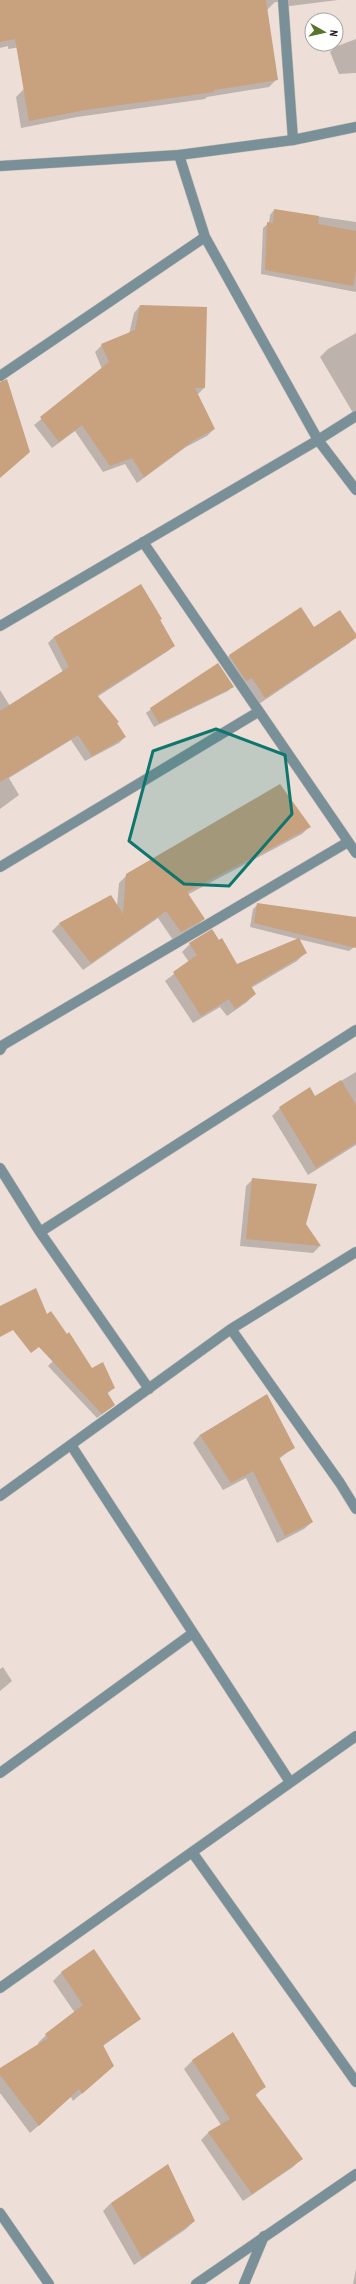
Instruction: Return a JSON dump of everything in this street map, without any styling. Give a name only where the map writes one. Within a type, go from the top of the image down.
[{"type":"street","points":[[283,0],[292,140]]},
{"type":"street","points":[[0,166],[179,154],[292,140],[356,127]]},
{"type":"street","points":[[179,154],[205,236],[318,440],[356,490]]},
{"type":"street","points":[[0,376],[205,236]]},
{"type":"street","points":[[0,626],[318,440],[356,416]]},
{"type":"street","points":[[143,542],[356,854]]},
{"type":"street","points":[[0,867],[258,712]]},
{"type":"street","points":[[1,1045],[348,842]]},
{"type":"street","points":[[40,1232],[356,1030]]},
{"type":"street","points":[[0,1168],[40,1232],[149,1389]]},
{"type":"street","points":[[0,1496],[231,1329],[356,1252]]},
{"type":"street","points":[[231,1329],[340,1483],[356,1509]]},
{"type":"street","points":[[71,1445],[290,1782]]},
{"type":"street","points":[[0,1773],[193,1633]]},
{"type":"street","points":[[0,1988],[356,1736]]},
{"type":"street","points":[[192,1852],[356,2082]]},
{"type":"street","points":[[196,2284],[356,2174]]},
{"type":"street","points":[[0,2213],[49,2284]]},
{"type":"street","points":[[244,2284],[264,2236]]},
{"type":"highlighted area","points":[[216,729],[285,755],[292,814],[229,886],[184,884],[129,841],[153,751]]},
{"type":"building","points":[[0,0],[266,0],[278,80],[214,90],[214,92],[85,110],[29,121],[15,39],[0,42]]},
{"type":"building","points":[[274,209],[319,216],[318,224],[356,231],[356,271],[353,286],[265,270],[267,222],[273,223]]},
{"type":"building","points":[[140,305],[207,307],[205,388],[195,388],[215,429],[194,440],[144,477],[132,458],[110,466],[82,425],[59,442],[40,417],[109,362],[101,344],[135,330]]},
{"type":"building","points":[[7,379],[30,452],[0,478],[0,382]]},
{"type":"building","points":[[141,584],[162,619],[160,620],[175,646],[97,695],[119,722],[117,723],[126,737],[92,756],[78,735],[0,782],[0,711],[69,667],[54,637]]},
{"type":"building","points":[[301,607],[314,627],[340,610],[356,634],[356,638],[265,698],[252,678],[246,681],[229,655]]},
{"type":"building","points":[[218,663],[234,687],[159,723],[150,708]]},
{"type":"building","points":[[280,784],[311,827],[187,892],[205,919],[181,932],[166,911],[91,963],[59,923],[111,895],[123,914],[126,874]]},
{"type":"building","points":[[257,903],[356,917],[356,948],[254,923]]},
{"type":"building","points":[[212,929],[219,940],[222,938],[237,964],[299,938],[307,953],[251,986],[256,994],[235,1009],[229,999],[201,1016],[173,972],[197,955],[189,943]]},
{"type":"building","points":[[341,1080],[356,1105],[356,1143],[316,1168],[279,1107],[310,1087],[315,1096]]},
{"type":"building","points":[[252,1178],[317,1184],[306,1224],[321,1246],[246,1239]]},
{"type":"building","points":[[36,1288],[47,1314],[51,1311],[67,1334],[69,1332],[92,1368],[103,1362],[115,1388],[107,1392],[115,1405],[102,1414],[39,1347],[31,1353],[13,1330],[0,1337],[0,1306]]},
{"type":"building","points":[[267,1394],[295,1448],[279,1457],[313,1522],[285,1536],[253,1471],[231,1483],[200,1435]]},
{"type":"building","points":[[94,1949],[141,2019],[103,2045],[114,2066],[82,2094],[79,2089],[39,2126],[0,2075],[0,2068],[48,2038],[45,2034],[83,2005],[61,1972]]},
{"type":"building","points":[[233,2032],[266,2087],[255,2094],[303,2159],[252,2194],[208,2132],[230,2119],[192,2060]]},
{"type":"building","points":[[168,2164],[195,2221],[142,2258],[111,2203]]}]
